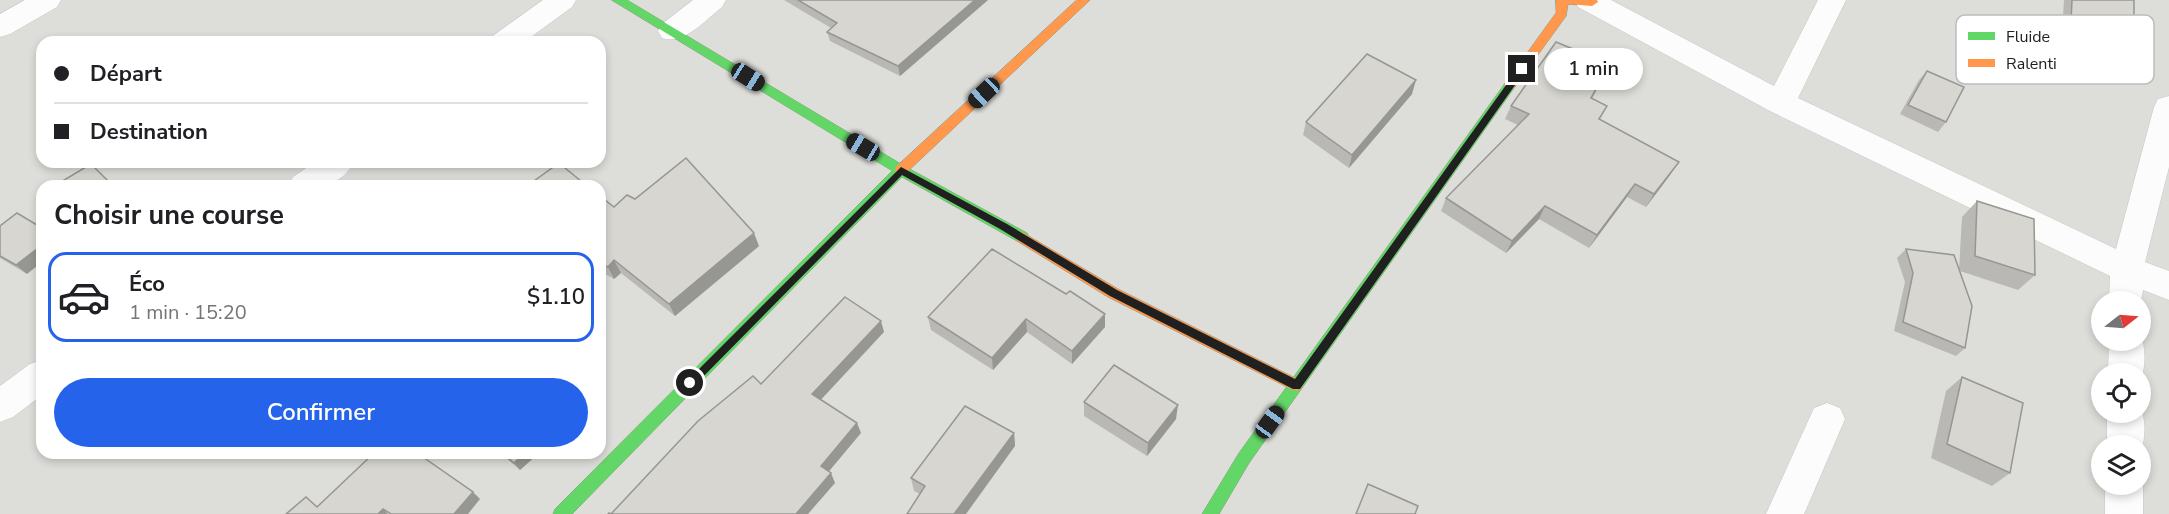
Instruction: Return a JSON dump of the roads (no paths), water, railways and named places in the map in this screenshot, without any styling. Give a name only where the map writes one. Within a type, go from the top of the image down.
[{"type":"street","points":[[0,27],[47,0]]},
{"type":"street","points":[[512,36],[562,0]]},
{"type":"street","points":[[618,0],[901,170],[1003,226],[1113,293],[1296,385]]},
{"type":"street","points":[[672,31],[712,0]]},
{"type":"street","points":[[561,514],[901,170],[1084,0]]},
{"type":"street","points":[[1210,514],[1244,458],[1562,13],[1562,0],[1590,1],[1781,103],[2127,269],[2169,286]]},
{"type":"street","points":[[1781,103],[1832,0]]},
{"type":"street","points":[[2127,291],[2127,269],[2169,107]]},
{"type":"street","points":[[312,180],[330,168]]},
{"type":"street","points":[[0,406],[36,379]]},
{"type":"street","points":[[1785,514],[1827,419]]},
{"type":"street","points":[[2124,495],[2124,514]]}]
